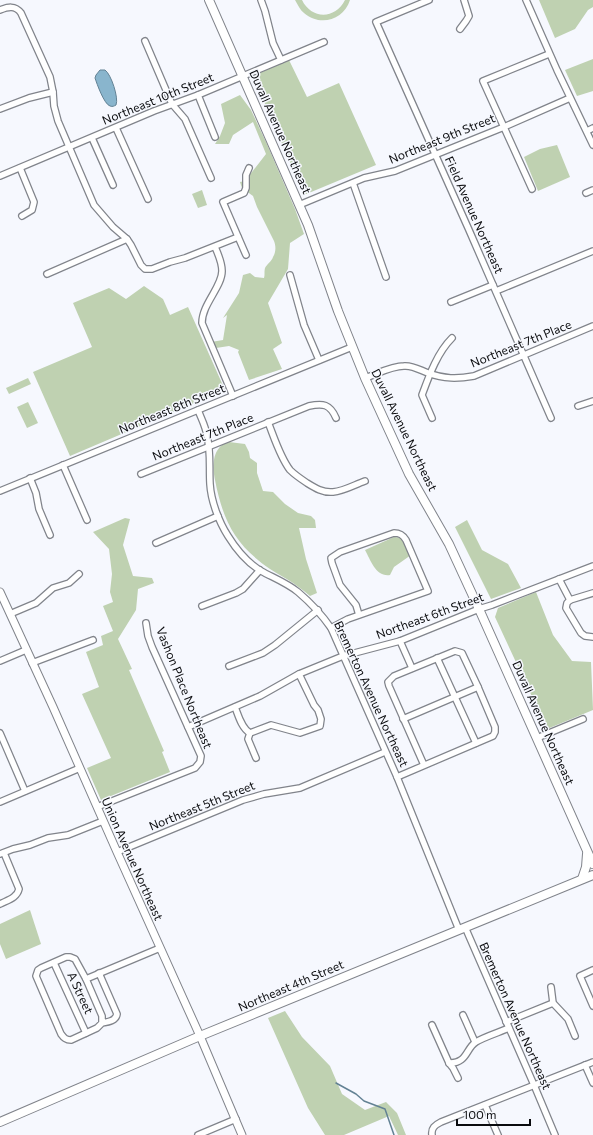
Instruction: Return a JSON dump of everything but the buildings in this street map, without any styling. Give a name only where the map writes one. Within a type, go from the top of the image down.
[{"type":"main road","name":"Duvall Avenue Northeast","points":[[209,0],[317,247],[338,311],[365,378],[409,474],[449,544],[590,853],[593,864]]},
{"type":"main road","points":[[582,879],[590,853]]},
{"type":"main road","name":"Northeast 4th Street","points":[[0,1122],[200,1036],[593,875]]},
{"type":"street","points":[[261,0],[266,11],[273,43],[281,60]]},
{"type":"street","name":"Field Avenue Northeast","points":[[429,0],[376,22],[495,288],[551,418]]},
{"type":"street","points":[[460,29],[469,16],[464,0]]},
{"type":"street","points":[[526,0],[549,54],[593,145]]},
{"type":"street","points":[[0,10],[12,7],[18,9],[21,13],[46,66],[50,77],[54,106],[58,121],[94,205],[113,227],[131,244],[141,265],[145,269],[152,270],[238,237]]},
{"type":"street","points":[[145,41],[172,104],[185,119],[210,178]]},
{"type":"street","name":"Northeast 10th Street","points":[[0,176],[324,42]]},
{"type":"street","points":[[532,189],[483,81],[549,54]]},
{"type":"street","points":[[0,109],[29,98],[53,92]]},
{"type":"street","points":[[198,95],[215,137]]},
{"type":"street","name":"Northeast 9th Street","points":[[299,205],[364,178],[395,171],[504,127],[570,98]]},
{"type":"street","points":[[116,128],[148,199]]},
{"type":"street","points":[[587,131],[593,128]]},
{"type":"street","points":[[92,138],[113,185]]},
{"type":"street","points":[[20,168],[34,202],[32,210],[22,216]]},
{"type":"street","points":[[246,254],[223,202],[244,192],[246,188],[246,175],[249,168]]},
{"type":"street","points":[[353,183],[386,278]]},
{"type":"street","points":[[586,193],[593,190]]},
{"type":"street","points":[[47,274],[127,239]]},
{"type":"street","points":[[215,247],[221,262],[222,276],[203,312],[202,323],[233,396]]},
{"type":"street","points":[[451,302],[495,288],[593,251]]},
{"type":"street","points":[[290,275],[304,325],[319,360]]},
{"type":"street","name":"Northeast 7th Place","points":[[365,378],[394,367],[404,366],[413,367],[430,374],[450,379],[474,376],[593,326]]},
{"type":"street","points":[[432,418],[422,395],[430,374],[445,344],[452,338]]},
{"type":"street","name":"Northeast 8th Street","points":[[0,491],[352,347]]},
{"type":"street","points":[[578,406],[593,401]]},
{"type":"street","name":"Northeast 7th Place","points":[[141,474],[309,406],[319,404],[327,406],[332,410],[336,418]]},
{"type":"street","name":"Bremerton Avenue Northeast","points":[[198,410],[207,435],[209,447],[210,486],[213,499],[218,516],[227,535],[235,547],[260,570],[298,592],[318,610],[331,628],[462,929],[509,1028],[555,1135]]},
{"type":"street","points":[[268,422],[284,460],[290,469],[314,488],[324,492],[332,492],[342,490],[365,481]]},
{"type":"street","points":[[63,465],[87,520]]},
{"type":"street","points":[[30,478],[36,493],[39,509],[50,535]]},
{"type":"street","points":[[156,543],[218,516]]},
{"type":"street","points":[[331,628],[348,619],[428,591],[406,540],[399,533],[394,533],[340,552],[331,558],[340,585],[356,605],[359,615]]},
{"type":"street","name":"Northeast 6th Street","points":[[188,727],[260,696],[299,674],[343,656],[400,641],[479,608],[492,606],[559,578],[593,566]]},
{"type":"street","points":[[202,606],[243,589],[260,570]]},
{"type":"street","points":[[10,614],[36,603],[53,588],[69,583],[79,574]]},
{"type":"street","points":[[559,578],[570,600]]},
{"type":"street","name":"Union Avenue Northeast","points":[[0,592],[200,1036],[242,1135]]},
{"type":"street","points":[[593,593],[570,600],[567,603],[566,608],[581,634],[593,637]]},
{"type":"street","points":[[229,666],[263,653],[276,645],[318,610]]},
{"type":"street","name":"Vashon Place Northeast","points":[[97,807],[195,768],[200,762],[201,756],[152,647],[148,636],[146,623]]},
{"type":"street","points":[[32,663],[93,640]]},
{"type":"street","points":[[400,641],[412,668]]},
{"type":"street","points":[[0,661],[26,650]]},
{"type":"street","points":[[397,777],[493,736],[495,732],[495,728],[478,687],[462,653],[459,652],[455,651],[412,668],[394,676],[388,682],[424,765]]},
{"type":"street","points":[[437,658],[476,743]]},
{"type":"street","points":[[250,733],[271,725],[300,733],[320,726],[321,719],[318,710],[314,705],[299,674]]},
{"type":"street","points":[[403,719],[478,687]]},
{"type":"street","points":[[235,707],[244,728],[250,733]]},
{"type":"street","points":[[537,738],[583,719]]},
{"type":"street","points":[[0,733],[25,791]]},
{"type":"street","points":[[250,733],[248,739],[256,758]]},
{"type":"street","name":"Northeast 5th Street","points":[[117,852],[243,800],[264,794],[300,788],[385,752]]},
{"type":"street","points":[[0,802],[80,768]]},
{"type":"street","points":[[0,904],[14,897],[18,893],[18,889],[2,854],[48,838],[68,835],[103,822]]},
{"type":"street","points":[[86,979],[160,948]]},
{"type":"street","points":[[66,957],[73,958],[77,961],[102,1016],[102,1023],[98,1028],[71,1040],[66,1039],[61,1034],[37,979],[37,973],[41,968],[54,963],[66,957]]},
{"type":"street","name":"A Street","points":[[54,963],[86,1033]]},
{"type":"street","points":[[593,970],[580,976],[593,1006]]},
{"type":"street","points":[[99,973],[117,1014],[115,1019],[107,1023],[102,1023]]},
{"type":"street","points":[[551,987],[552,1003],[568,1019],[575,1036]]},
{"type":"street","points":[[506,1022],[552,1003]]},
{"type":"street","points":[[463,1015],[475,1042]]},
{"type":"street","points":[[432,1025],[458,1078]]},
{"type":"street","points":[[450,1063],[454,1063],[465,1056],[475,1042],[509,1028]]},
{"type":"street","points":[[432,1135],[433,1128],[441,1122],[593,1062]]},
{"type":"street","points":[[585,1065],[593,1083]]},
{"type":"street","points":[[485,1105],[498,1135]]},
{"type":"street","points":[[198,1135],[236,1119]]},
{"type":"green space","points":[[295,0],[302,0],[311,11],[323,15],[329,14],[341,7],[345,0],[350,0],[347,7],[337,17],[317,20],[304,13]]},
{"type":"green space","points":[[539,0],[593,0],[593,7],[588,10],[575,29],[555,38]]},
{"type":"green space","points":[[593,59],[593,91],[577,96],[565,70]]},
{"type":"green space","points":[[289,60],[307,97],[339,83],[376,165],[304,195],[253,76]]},
{"type":"green space","points":[[240,95],[251,110],[266,142],[295,209],[304,234],[290,243],[288,269],[268,303],[282,343],[273,349],[282,369],[249,380],[238,352],[239,350],[229,346],[216,348],[211,342],[223,340],[227,315],[223,318],[239,293],[243,275],[250,273],[255,277],[264,278],[265,268],[275,251],[274,241],[253,196],[242,188],[240,182],[245,181],[266,154],[253,122],[233,135],[229,144],[215,144],[225,123],[221,104]]},
{"type":"green space","points":[[557,145],[570,177],[538,191],[524,157],[540,149]]},
{"type":"green space","points":[[202,190],[207,205],[198,208],[192,194]]},
{"type":"green space","points":[[144,286],[163,299],[170,315],[188,307],[225,390],[70,456],[33,372],[92,347],[73,303],[109,288],[126,299]]},
{"type":"green space","points":[[28,378],[31,384],[9,394],[6,388]]},
{"type":"green space","points":[[28,402],[38,423],[27,428],[17,407]]},
{"type":"green space","points":[[229,442],[245,444],[250,458],[257,463],[257,473],[263,491],[273,492],[285,504],[298,513],[311,516],[315,520],[316,528],[299,528],[306,559],[317,593],[310,596],[290,581],[270,569],[248,551],[232,531],[218,495],[214,468],[214,459],[217,451],[221,446]]},
{"type":"green space","points":[[125,518],[130,519],[123,545],[133,576],[152,578],[154,583],[138,589],[136,610],[118,639],[132,669],[129,670],[164,751],[162,752],[170,772],[101,800],[87,768],[111,758],[82,694],[99,687],[86,652],[103,645],[101,636],[113,631],[103,606],[113,602],[110,592],[112,574],[109,549],[93,532]]},
{"type":"green space","points":[[467,520],[482,550],[508,564],[521,588],[491,599],[455,527]]},
{"type":"green space","points":[[394,537],[403,538],[411,555],[394,567],[390,575],[385,575],[374,567],[365,550]]},
{"type":"green space","points":[[536,592],[553,635],[572,661],[591,662],[593,710],[547,729],[495,617],[498,608]]},
{"type":"green space","points":[[30,910],[41,944],[6,959],[0,944],[0,924]]},
{"type":"green space","points":[[285,1011],[302,1037],[330,1066],[342,1094],[365,1110],[386,1102],[397,1113],[406,1135],[398,1135],[389,1116],[344,1135],[325,1135],[308,1108],[268,1018]]},
{"type":"water","points":[[100,70],[105,70],[112,81],[117,102],[114,106],[110,106],[105,102],[97,85],[95,78]]},
{"type":"waterway","points":[[336,1083],[356,1094],[364,1101],[385,1109],[394,1135]]}]
